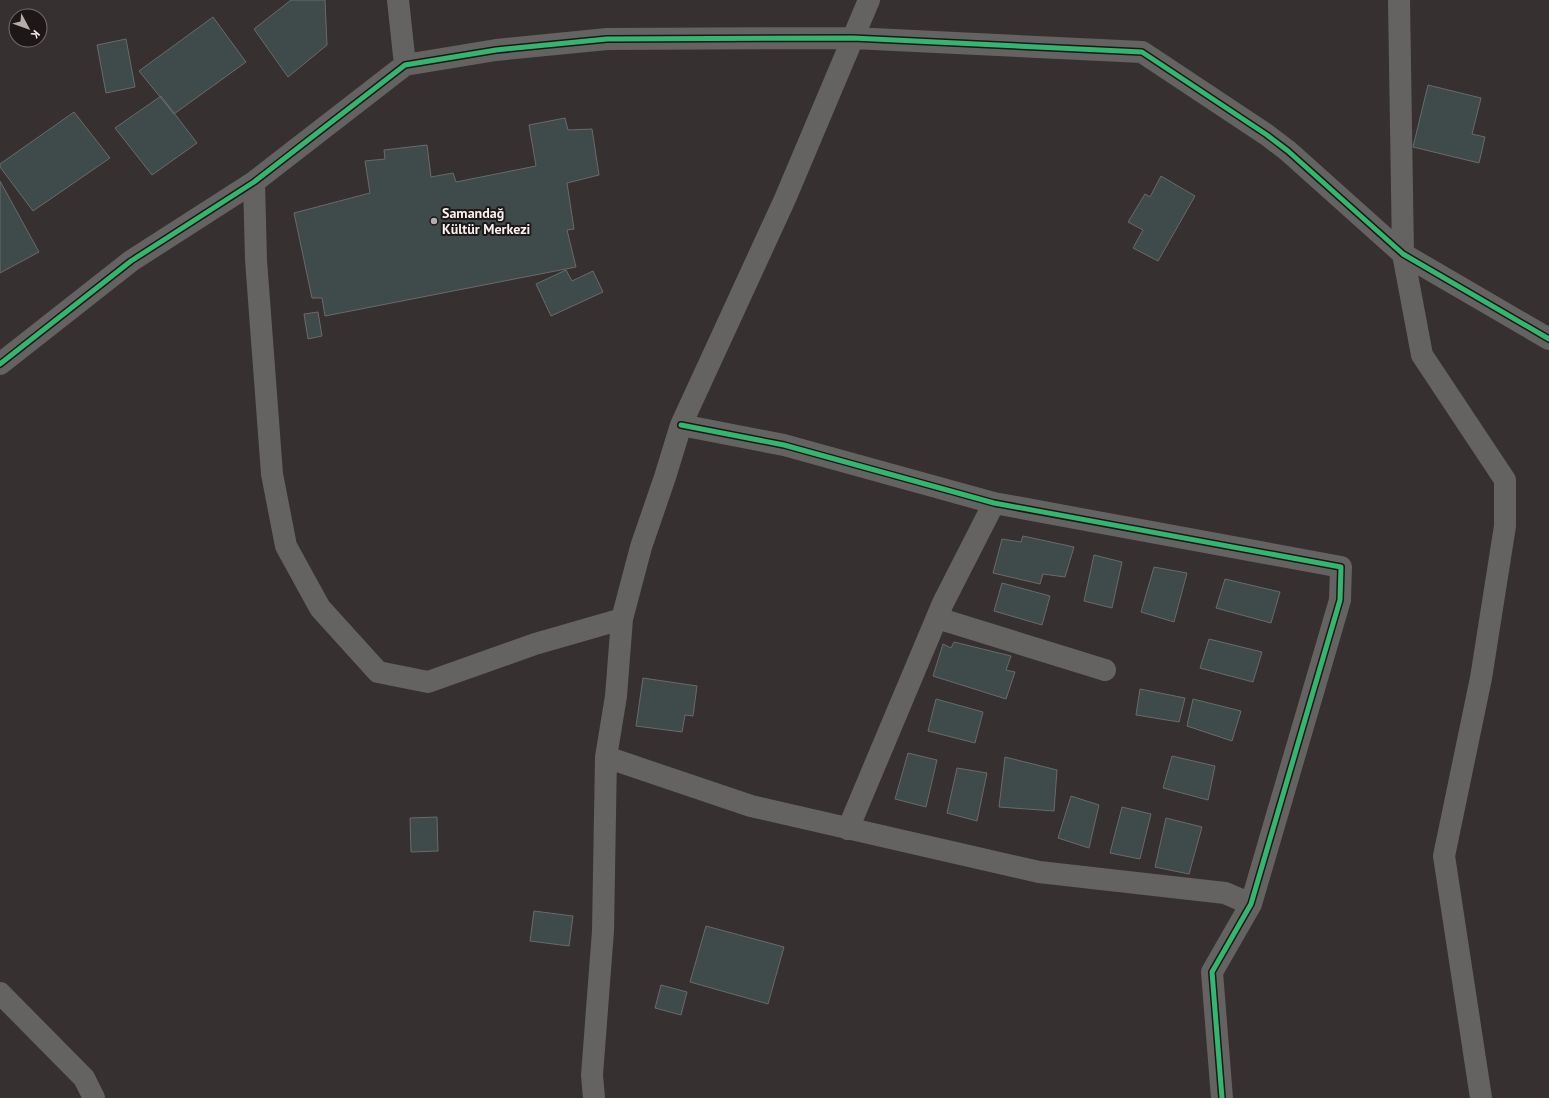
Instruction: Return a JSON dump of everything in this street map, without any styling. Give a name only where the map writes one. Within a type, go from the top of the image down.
[{"type":"street","points":[[398,0],[405,65]]},
{"type":"street","points":[[594,1098],[592,1075],[603,931],[606,757],[616,696],[622,619],[641,547],[681,426],[785,199],[869,0]]},
{"type":"street","points":[[1399,0],[1403,254],[1422,355],[1505,480],[1505,526],[1481,678],[1444,856],[1481,1098]]},
{"type":"street","points":[[0,364],[131,261],[254,182],[405,65],[496,50],[607,38],[853,38],[1142,52],[1272,139],[1403,254],[1549,339]]},
{"type":"street","points":[[254,182],[256,260],[272,474],[286,546],[320,608],[378,672],[428,682],[535,644],[622,619]]},
{"type":"street","points":[[681,426],[784,445],[994,503],[1341,567],[1340,600],[1251,904],[1212,972],[1222,1098]]},
{"type":"street","points":[[848,829],[937,618],[994,503]]},
{"type":"street","points":[[937,618],[1105,670]]},
{"type":"street","points":[[606,757],[751,806],[848,829],[1040,872],[1225,893],[1251,904]]},
{"type":"street","points":[[0,993],[84,1078],[94,1098]]},
{"type":"building","points":[[291,0],[325,0],[327,45],[288,77],[254,29]]},
{"type":"building","points":[[213,17],[246,62],[174,114],[139,71]]},
{"type":"building","points":[[126,39],[135,87],[106,93],[97,45]]},
{"type":"building","points":[[1428,85],[1481,98],[1472,134],[1485,137],[1479,163],[1413,147]]},
{"type":"building","points":[[161,96],[197,143],[152,175],[115,128]]},
{"type":"building","points":[[74,112],[110,158],[33,211],[0,167],[0,164]]},
{"type":"building","name":"Samandağ Kültür Merkezi","points":[[565,118],[568,130],[592,129],[599,175],[567,183],[574,229],[567,230],[576,267],[325,316],[322,298],[312,298],[294,213],[370,193],[365,161],[385,159],[384,150],[427,145],[431,177],[453,173],[456,182],[536,166],[529,125]]},
{"type":"building","points":[[1161,176],[1195,196],[1158,261],[1133,248],[1143,230],[1128,222],[1145,194],[1150,197]]},
{"type":"building","points":[[0,181],[39,252],[0,273]]},
{"type":"building","points":[[566,270],[572,281],[593,271],[603,292],[551,316],[536,284]]},
{"type":"building","points":[[318,312],[322,336],[308,339],[304,314]]},
{"type":"building","points":[[1023,536],[1074,547],[1065,577],[1043,574],[1040,584],[993,573],[1002,539],[1021,542]]},
{"type":"building","points":[[1094,555],[1122,562],[1112,608],[1084,601]]},
{"type":"building","points":[[1154,567],[1187,573],[1174,622],[1141,612]]},
{"type":"building","points":[[1225,579],[1280,592],[1271,623],[1216,608]]},
{"type":"building","points":[[1002,583],[1050,596],[1042,625],[994,611]]},
{"type":"building","points":[[1209,639],[1262,652],[1253,682],[1200,668]]},
{"type":"building","points":[[954,642],[1011,656],[1006,670],[1015,672],[1006,699],[933,676],[943,644],[951,648]]},
{"type":"building","points":[[643,678],[697,686],[693,716],[685,715],[682,732],[636,726]]},
{"type":"building","points":[[1140,689],[1185,698],[1179,722],[1136,715]]},
{"type":"building","points":[[936,699],[983,712],[975,743],[928,731]]},
{"type":"building","points":[[1193,699],[1241,711],[1232,741],[1187,726]]},
{"type":"building","points":[[908,753],[937,760],[926,807],[895,799]]},
{"type":"building","points":[[1172,756],[1215,766],[1208,800],[1163,788]]},
{"type":"building","points":[[1005,757],[1057,770],[1054,811],[999,807]]},
{"type":"building","points":[[957,768],[987,773],[977,821],[947,813]]},
{"type":"building","points":[[1071,796],[1099,805],[1089,848],[1058,838]]},
{"type":"building","points":[[1122,807],[1151,814],[1140,859],[1110,853]]},
{"type":"building","points":[[437,817],[438,851],[411,852],[410,818]]},
{"type":"building","points":[[1166,818],[1202,827],[1189,874],[1155,867]]},
{"type":"building","points":[[534,911],[573,916],[569,946],[530,941]]},
{"type":"building","points":[[706,926],[784,947],[768,1004],[690,982]]},
{"type":"building","points":[[661,985],[687,992],[681,1015],[655,1008]]},
{"type":"cycle path","points":[[0,364],[131,261],[254,182],[405,65],[496,50],[607,39],[853,38],[1142,52],[1267,135],[1288,151],[1403,254],[1549,339]]},
{"type":"cycle path","points":[[681,425],[784,445],[994,503],[1341,567],[1340,600],[1251,904],[1212,972],[1222,1098]]},
{"type":"place","name":"Samandağ Kültür Merkezi","points":[[434,221]]}]
